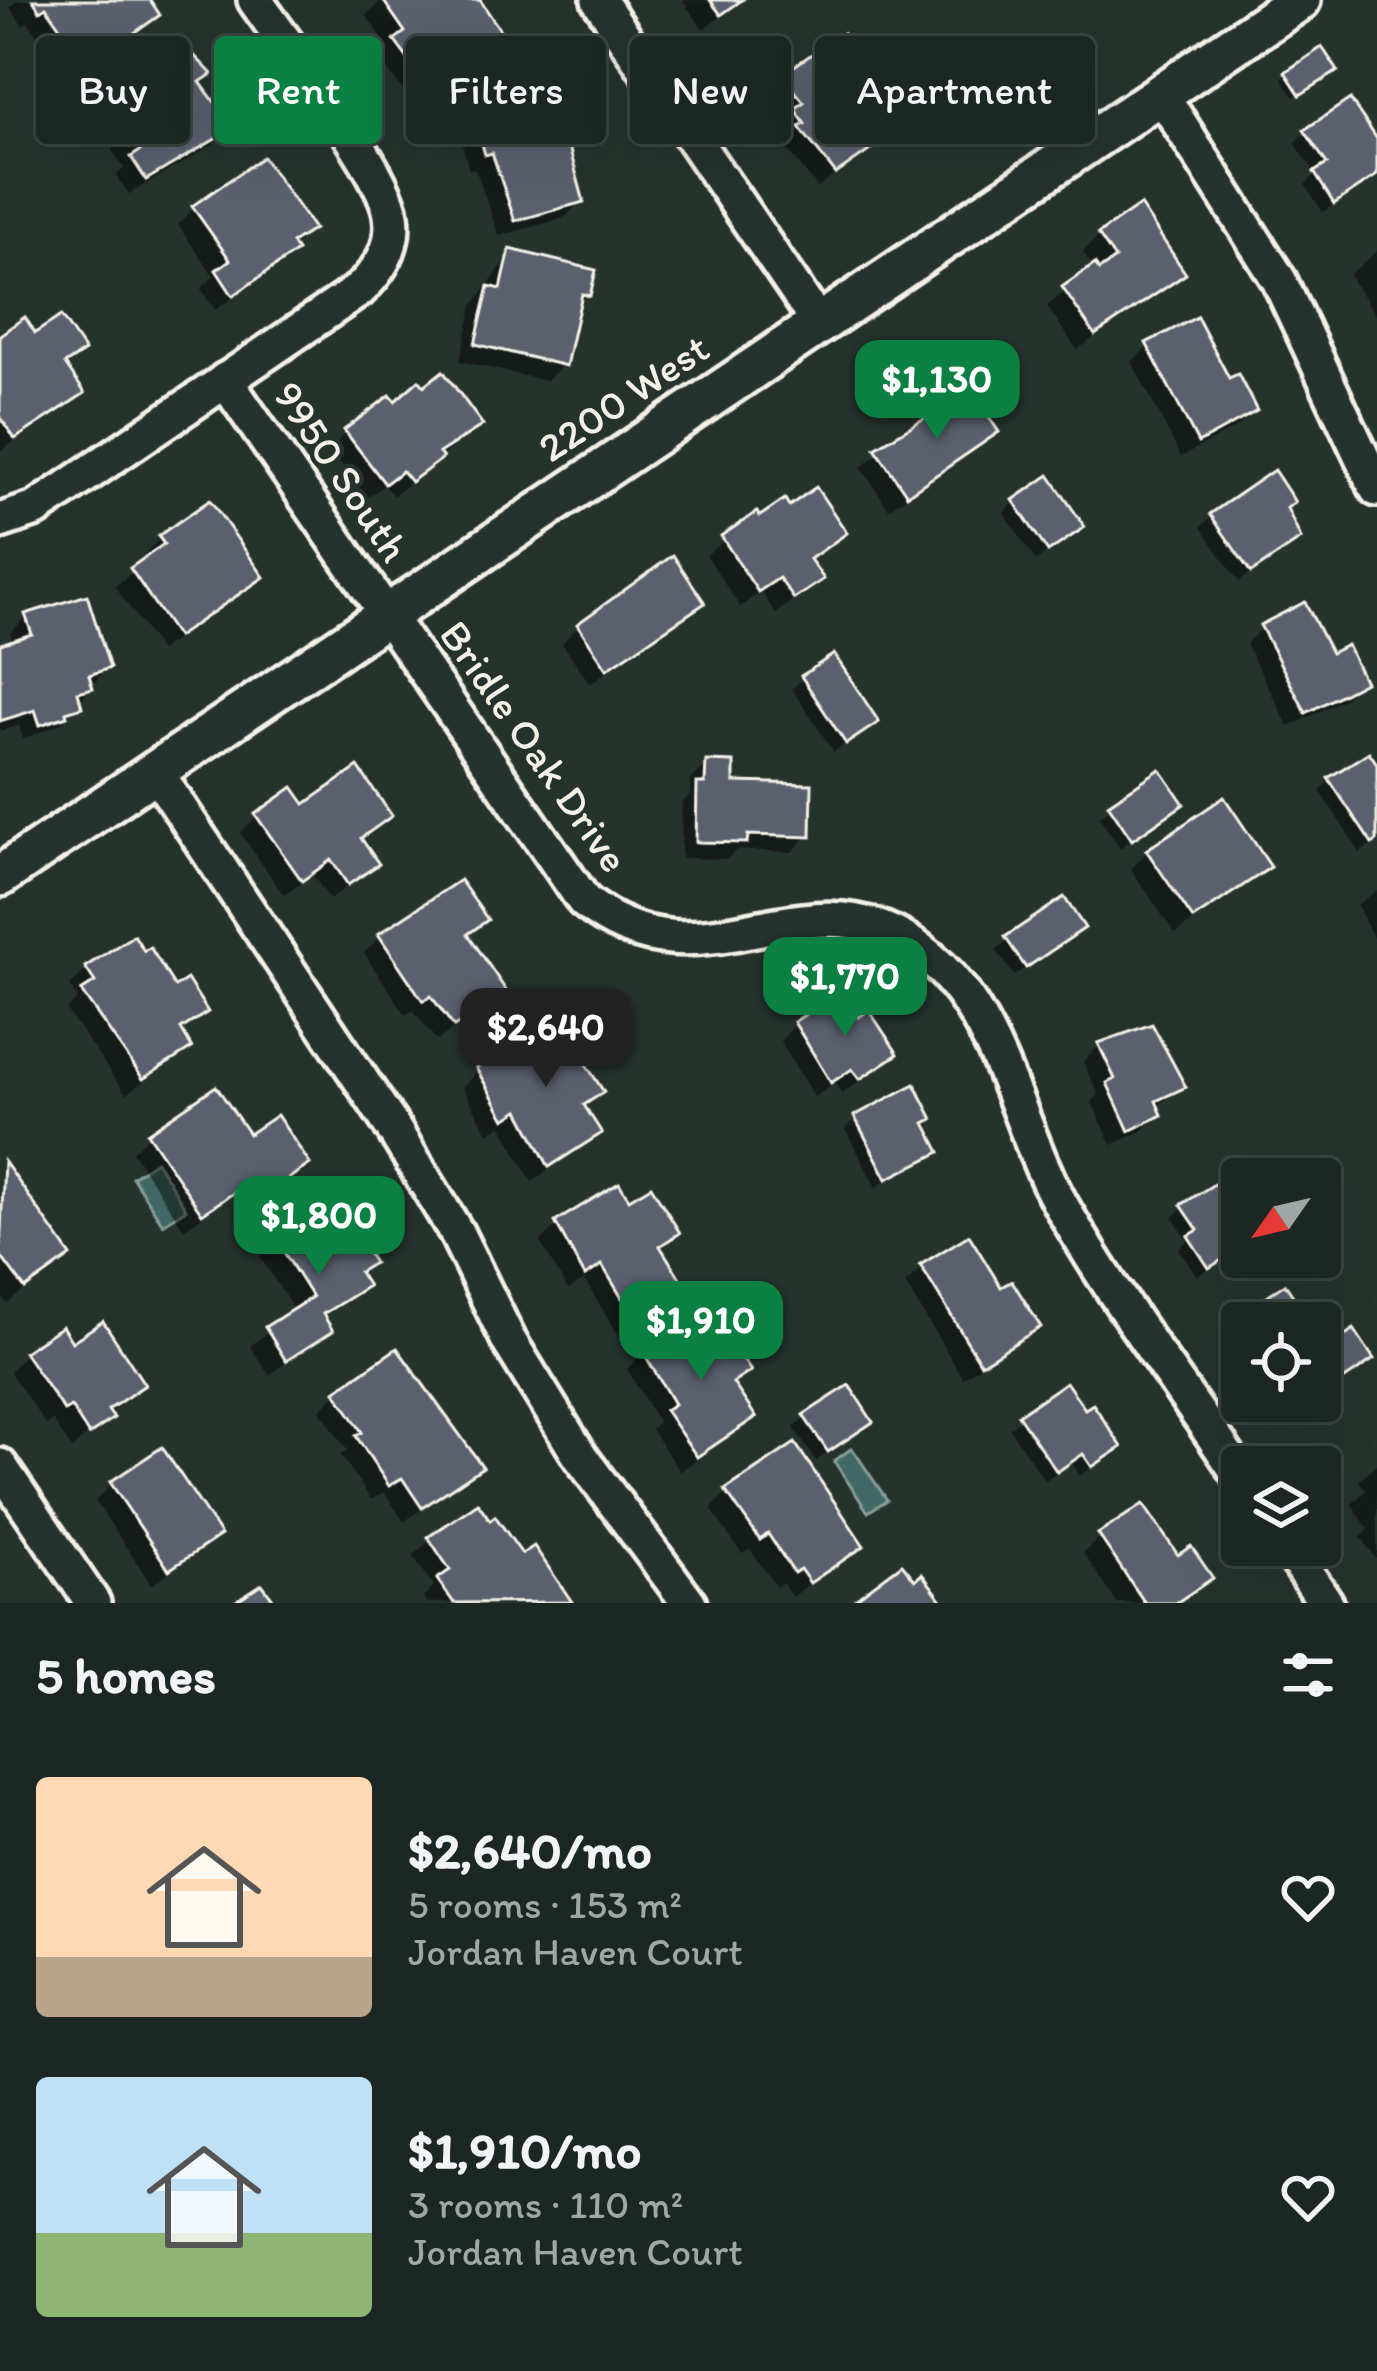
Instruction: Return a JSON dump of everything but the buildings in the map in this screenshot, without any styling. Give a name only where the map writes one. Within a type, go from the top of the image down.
[{"type":"street","points":[[0,521],[36,509],[359,290],[385,259],[392,220],[379,182],[255,0]]},
{"type":"street","points":[[599,0],[819,324]]},
{"type":"street","name":"2200 West","points":[[0,876],[1300,0]]},
{"type":"street","points":[[1161,94],[1279,280],[1377,489]]},
{"type":"street","name":"9950 South","points":[[225,380],[386,612]]},
{"type":"street","name":"Bridle Oak Drive","points":[[386,612],[561,872],[613,924],[647,936],[682,938],[841,920],[877,926],[911,942],[940,965],[978,1018],[1069,1220],[1221,1447]]},
{"type":"street","points":[[154,771],[393,1128],[456,1232],[509,1341],[580,1456],[689,1603]]},
{"type":"street","points":[[0,1466],[93,1603]]},
{"type":"street","points":[[1301,1566],[1326,1603]]},
{"type":"water","points":[[156,1161],[186,1209],[163,1224],[132,1177]]},
{"type":"water","points":[[852,1448],[887,1500],[868,1512],[834,1461]]}]
